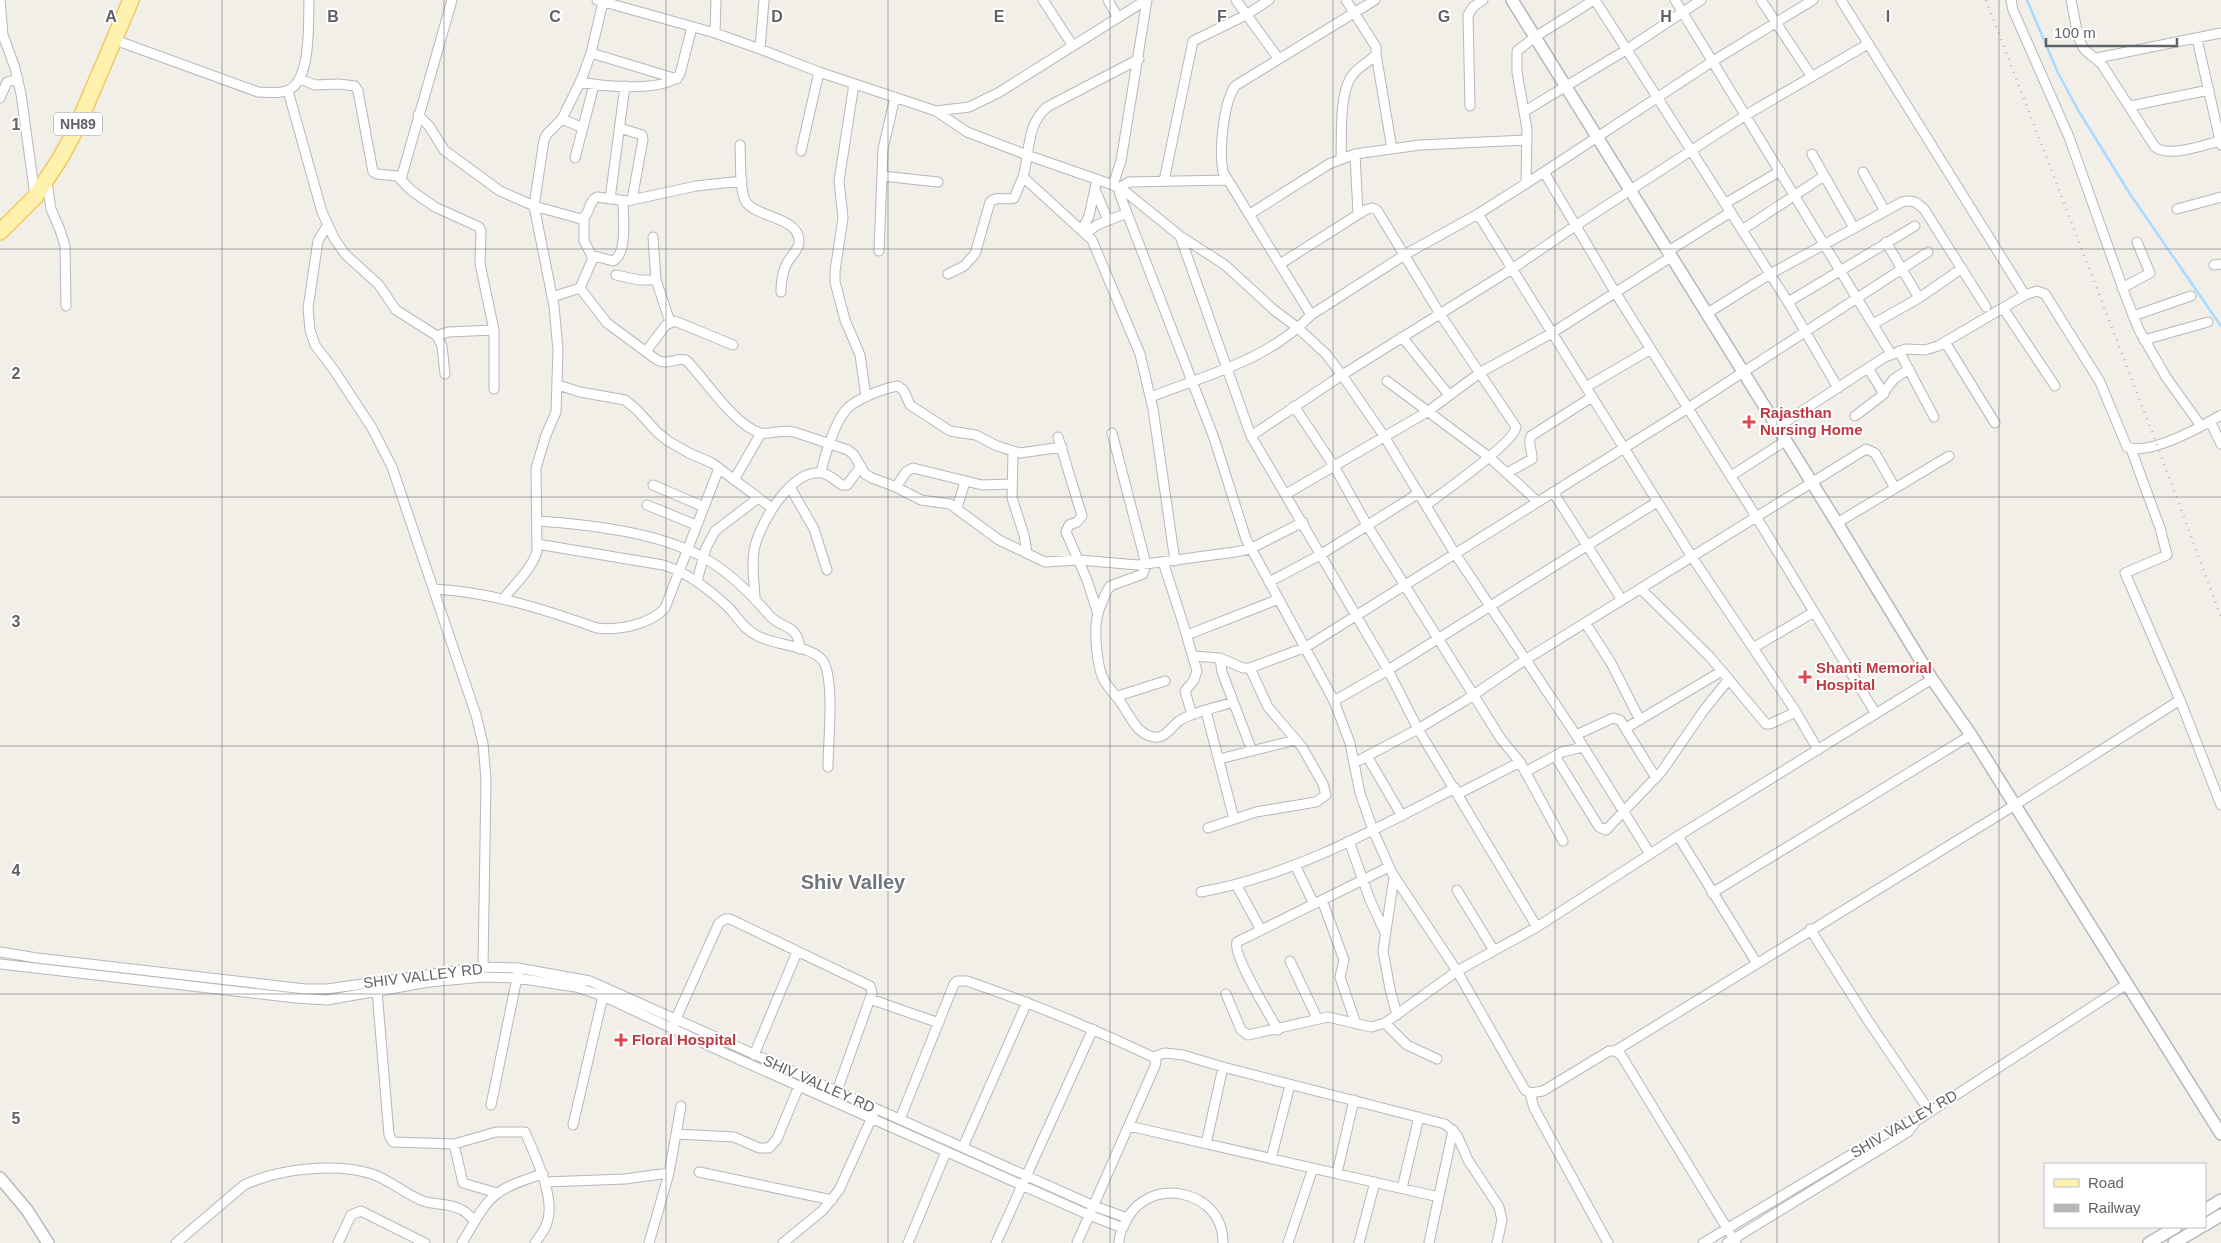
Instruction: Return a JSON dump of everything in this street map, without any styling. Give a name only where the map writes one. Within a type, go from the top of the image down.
[{"type":"main road","name":"NH89","points":[[0,232],[35,197],[47,182],[76,128],[131,0]]},
{"type":"street","points":[[0,0],[3,35],[18,79],[35,197]]},
{"type":"street","points":[[115,40],[258,92],[276,93],[288,91],[300,79],[305,66],[309,0]]},
{"type":"street","points":[[401,179],[452,0]]},
{"type":"street","points":[[715,0],[715,34]]},
{"type":"street","points":[[760,49],[764,0]]},
{"type":"street","points":[[1043,0],[1073,46]]},
{"type":"street","points":[[1108,0],[1118,18]]},
{"type":"street","points":[[936,111],[969,107],[998,93],[1147,0]]},
{"type":"street","points":[[1147,0],[1139,59],[1116,187],[1214,438],[1250,549],[1306,647],[1334,701],[1350,743],[1360,794],[1373,830],[1394,877],[1457,971],[1520,1084],[1530,1093],[1534,1108],[1608,1243]]},
{"type":"street","points":[[1236,0],[1278,58]]},
{"type":"street","points":[[1164,181],[1191,45],[1197,38],[1246,15],[1269,0]]},
{"type":"street","points":[[1346,0],[1376,47],[1391,143]]},
{"type":"street","points":[[1311,315],[1250,214],[1227,180],[1221,163],[1228,100],[1235,86],[1375,0]]},
{"type":"street","points":[[1470,106],[1468,15],[1473,7],[1483,0]]},
{"type":"street","points":[[1512,0],[1776,428],[1812,482],[1932,679],[1971,735],[2221,1134]]},
{"type":"street","points":[[1526,184],[1527,140],[1525,111],[1515,56],[1520,46],[1595,0],[1726,203],[1788,302],[1838,388]]},
{"type":"street","points":[[1675,0],[1873,324],[1909,369],[1934,417]]},
{"type":"street","points":[[1525,111],[1626,50],[1701,0]]},
{"type":"street","points":[[1761,0],[1812,78]]},
{"type":"street","points":[[1151,397],[1251,358],[1298,328],[1311,315],[1406,254],[1478,214],[1598,139],[1713,62],[1813,0]]},
{"type":"street","points":[[1841,0],[2025,295]]},
{"type":"street","points":[[2012,0],[2013,10],[2069,137],[2133,316],[2144,340],[2166,377],[2201,426]]},
{"type":"street","points":[[2071,0],[2084,49],[2096,58],[2130,106],[2155,147],[2159,150],[2174,151],[2221,143],[2197,39]]},
{"type":"street","points":[[504,598],[535,558],[537,544],[534,483],[536,468],[546,435],[556,412],[558,385],[557,334],[552,297],[534,206],[544,140],[547,134],[562,119],[580,82],[591,53],[600,1],[715,34],[819,72],[936,111],[967,132],[1098,179],[1116,187],[1180,236],[1225,265],[1326,354],[1342,375],[1384,436],[1454,552],[1576,735],[1650,854]]},
{"type":"street","points":[[580,82],[594,85],[625,86],[661,84],[677,79],[692,27]]},
{"type":"street","points":[[2096,58],[2221,33]]},
{"type":"street","points":[[1251,436],[1342,375],[1512,269],[1746,115],[1868,44]]},
{"type":"street","points":[[591,53],[677,79]]},
{"type":"street","points":[[1341,158],[1346,89],[1350,78],[1376,54]]},
{"type":"street","points":[[948,274],[964,266],[975,254],[990,202],[1001,198],[1014,198],[1023,177],[1030,135],[1041,112],[1047,107],[1139,59]]},
{"type":"street","points":[[801,151],[819,72]]},
{"type":"street","points":[[0,98],[7,82],[18,79]]},
{"type":"street","points":[[300,79],[315,85],[339,84],[355,86],[358,91],[374,172],[397,176],[412,191],[435,207],[479,228],[481,231],[480,264],[494,330],[494,388]]},
{"type":"street","points":[[854,84],[839,181],[843,218],[835,282],[845,320],[860,355],[866,397]]},
{"type":"street","points":[[575,158],[594,85]]},
{"type":"street","points":[[610,199],[625,86]]},
{"type":"street","points":[[2130,106],[2209,90]]},
{"type":"street","points":[[288,91],[322,212],[328,224],[345,254],[379,285],[396,310],[437,336],[442,346],[445,374]]},
{"type":"street","points":[[879,251],[883,149],[895,97]]},
{"type":"street","points":[[418,116],[429,126],[444,150],[500,191],[534,206],[581,219],[584,218]]},
{"type":"street","points":[[562,119],[583,128]]},
{"type":"street","points":[[591,255],[613,260],[620,254],[627,200],[643,139],[642,135],[638,133],[620,128]]},
{"type":"street","points":[[1250,214],[1341,158],[1355,154],[1420,145],[1527,140]]},
{"type":"street","points":[[740,145],[744,196],[751,207],[757,212],[771,215],[794,229],[800,243],[782,274],[781,292]]},
{"type":"street","points":[[1355,154],[1358,214]]},
{"type":"street","points":[[1812,154],[1854,228]]},
{"type":"street","points":[[1726,203],[1780,171]]},
{"type":"street","points":[[1544,172],[1615,292],[1757,518],[1876,714]]},
{"type":"street","points":[[1864,172],[1885,211]]},
{"type":"street","points":[[882,176],[938,182]]},
{"type":"street","points":[[1742,230],[1824,176]]},
{"type":"street","points":[[1023,177],[1059,212],[1084,231],[1092,240],[1140,354],[1151,397],[1175,561]]},
{"type":"street","points":[[1084,231],[1098,179]]},
{"type":"street","points":[[1116,187],[1129,182],[1227,180]]},
{"type":"street","points":[[552,297],[580,288],[592,262],[591,255],[584,241],[584,218],[594,198],[627,200],[696,186],[742,181]]},
{"type":"street","points":[[47,182],[51,209],[60,230],[64,246],[66,306]]},
{"type":"street","points":[[1096,192],[1108,220]]},
{"type":"street","points":[[2176,209],[2221,197]]},
{"type":"street","points":[[1706,314],[1770,274],[1885,211],[1910,200],[1917,202],[1924,209],[1986,307]]},
{"type":"street","points":[[1280,264],[1358,214],[1372,208],[1377,210],[1406,254],[1440,314],[1481,372],[1516,427],[1516,432],[1512,437],[1489,457],[1426,505]]},
{"type":"street","points":[[1286,494],[1427,412],[1481,372],[1552,332],[1615,292],[1731,212]]},
{"type":"street","points":[[1084,231],[1127,213]]},
{"type":"street","points":[[1478,214],[1657,502],[1796,712],[1818,750]]},
{"type":"street","points":[[328,224],[321,233],[316,251],[308,308],[310,330],[315,345],[334,370],[372,428],[392,467],[476,715],[483,744],[486,778],[484,967]]},
{"type":"street","points":[[1788,302],[1915,226]]},
{"type":"street","points":[[1180,236],[1251,436],[1388,670],[1418,729],[1537,926]]},
{"type":"street","points":[[653,237],[656,280],[670,322]]},
{"type":"street","points":[[1886,242],[1919,298]]},
{"type":"street","points":[[2122,288],[2150,273],[2137,242]]},
{"type":"street","points":[[1194,656],[1220,658],[1243,668],[1250,668],[1306,647],[1454,552],[1688,408],[1928,252]]},
{"type":"street","points":[[1873,324],[1919,298],[1962,269]]},
{"type":"street","points":[[616,275],[639,280],[656,280]]},
{"type":"street","points":[[580,288],[607,322],[662,363],[681,359],[686,360],[740,419],[761,433],[786,430],[830,443],[852,453],[865,474],[872,478],[896,487],[921,500],[946,502],[957,508],[981,528],[1045,562],[1079,560],[1146,564],[1175,561],[1250,549],[1303,522]]},
{"type":"street","points":[[1776,428],[1895,352],[1932,349],[2025,295],[2037,291],[2045,294],[2108,397],[2124,443],[2131,449],[2160,528],[2167,555],[2125,573],[2180,700],[2221,805]]},
{"type":"street","points":[[2133,316],[2191,296]]},
{"type":"street","points":[[2003,308],[2055,386]]},
{"type":"street","points":[[647,350],[670,322],[682,322],[733,345]]},
{"type":"street","points":[[2144,340],[2208,322]]},
{"type":"street","points":[[437,336],[448,332],[494,330]]},
{"type":"street","points":[[1402,338],[1448,395]]},
{"type":"street","points":[[1945,342],[1995,423]]},
{"type":"street","points":[[1586,387],[1651,349]]},
{"type":"street","points":[[1868,368],[1884,394]]},
{"type":"street","points":[[1855,416],[1884,394],[1894,379],[1909,369]]},
{"type":"street","points":[[1387,381],[1489,457],[1538,502]]},
{"type":"street","points":[[558,385],[580,392],[625,400],[668,441],[719,468],[757,499],[772,508]]},
{"type":"street","points":[[821,473],[830,443],[846,409],[866,397],[892,387],[902,388],[910,405],[950,431],[976,435],[1013,452],[1062,447]]},
{"type":"street","points":[[1507,473],[1532,459],[1533,453],[1529,445],[1531,436],[1592,397]]},
{"type":"street","points":[[1294,406],[1334,466],[1367,525],[1501,739],[1520,762],[1563,841]]},
{"type":"street","points":[[2131,449],[2158,445],[2210,422],[2221,415]]},
{"type":"street","points":[[2210,422],[2221,444]]},
{"type":"street","points":[[734,480],[761,433]]},
{"type":"street","points":[[1112,433],[1146,564],[1143,574],[1110,586],[1098,614],[1096,631],[1100,668],[1104,681],[1118,696],[1135,725],[1143,733],[1151,737],[1162,737],[1181,720],[1233,702]]},
{"type":"street","points":[[1058,437],[1082,511],[1081,520],[1066,528],[1098,614]]},
{"type":"street","points":[[1731,476],[1785,442]]},
{"type":"street","points":[[1354,763],[1418,729],[1474,695],[1525,660],[1641,590],[1866,449],[1874,453],[1895,488]]},
{"type":"street","points":[[1013,452],[1012,498],[1024,535],[1027,553]]},
{"type":"street","points":[[1837,523],[1949,456]]},
{"type":"street","points":[[755,597],[753,556],[755,544],[772,508],[790,488],[808,476],[821,473],[844,486],[860,466]]},
{"type":"street","points":[[434,589],[504,598],[597,628],[620,628],[660,614],[665,608],[686,549],[719,468]]},
{"type":"street","points":[[896,487],[906,472],[913,468],[965,482],[992,486],[1011,484]]},
{"type":"street","points":[[957,508],[965,482]]},
{"type":"street","points":[[653,485],[704,507]]},
{"type":"street","points":[[790,488],[814,529],[827,570]]},
{"type":"street","points":[[1553,492],[1622,600]]},
{"type":"street","points":[[1269,582],[1320,555],[1419,493]]},
{"type":"street","points":[[697,581],[709,540],[715,531],[757,499]]},
{"type":"street","points":[[1334,701],[1491,607],[1657,502]]},
{"type":"street","points":[[647,505],[696,526]]},
{"type":"street","points":[[537,520],[574,523],[622,532],[686,549],[703,558],[755,597],[776,621],[796,633],[800,649]]},
{"type":"street","points":[[537,544],[605,554],[680,570],[697,581],[730,609],[750,632],[777,644],[800,649],[818,656],[823,662],[829,679],[828,767]]},
{"type":"street","points":[[1163,562],[1194,656],[1197,675],[1186,687],[1185,695],[1192,715]]},
{"type":"street","points":[[1641,590],[1722,671],[1766,724],[1796,712]]},
{"type":"street","points":[[1187,635],[1279,599]]},
{"type":"street","points":[[1753,648],[1814,612]]},
{"type":"street","points":[[1586,624],[1606,655],[1640,720]]},
{"type":"street","points":[[1220,658],[1222,672],[1252,751]]},
{"type":"street","points":[[1208,828],[1256,812],[1316,802],[1324,798],[1326,791],[1302,747],[1268,707],[1250,668]]},
{"type":"street","points":[[1626,728],[1722,671]]},
{"type":"street","points":[[1554,756],[1602,830],[1610,828],[1656,778],[1704,710],[1729,679]]},
{"type":"street","points":[[1226,994],[1244,1033],[1248,1035],[1278,1030],[1317,1018],[1328,1017],[1371,1027],[1385,1023],[1457,971],[1493,949],[1537,926],[1678,836],[1932,679]]},
{"type":"street","points":[[1118,696],[1166,681]]},
{"type":"street","points":[[1530,1093],[1543,1091],[1602,1053],[1614,1051],[1756,962],[2015,805],[2180,700]]},
{"type":"street","points":[[1206,711],[1234,819]]},
{"type":"street","points":[[1576,735],[1613,718],[1620,720],[1656,778]]},
{"type":"street","points":[[1712,893],[1971,735]]},
{"type":"street","points":[[1219,759],[1296,740]]},
{"type":"street","points":[[1525,772],[1554,756],[1583,747]]},
{"type":"street","points":[[1367,756],[1402,816]]},
{"type":"street","points":[[1201,892],[1236,886],[1294,865],[1520,762]]},
{"type":"street","points":[[1678,836],[1756,962]]},
{"type":"street","points":[[1350,841],[1363,881],[1385,932]]},
{"type":"street","points":[[1294,865],[1318,902],[1344,960],[1340,977],[1356,1024]]},
{"type":"street","points":[[1278,1030],[1248,976],[1235,947],[1237,942],[1389,867]]},
{"type":"street","points":[[1394,877],[1385,932],[1384,966],[1397,1015]]},
{"type":"street","points":[[1236,886],[1260,930]]},
{"type":"street","points":[[1457,890],[1493,949]]},
{"type":"street","points":[[671,1028],[722,920],[730,919],[797,952],[867,983],[872,988],[870,999],[837,1091]]},
{"type":"street","points":[[1810,929],[1867,1019],[1930,1112]]},
{"type":"street","name":"SHIV VALLEY RD","points":[[0,952],[37,958],[305,989],[327,989],[484,967],[518,968],[590,981],[1094,1206],[1128,1218]]},
{"type":"street","points":[[754,1055],[797,952]]},
{"type":"street","points":[[1290,961],[1317,1018]]},
{"type":"street","name":"SHIV VALLEY RD","points":[[0,964],[327,1000],[458,978],[517,978],[576,988],[603,996],[1022,1186],[1123,1228]]},
{"type":"street","points":[[491,1105],[518,968]]},
{"type":"street","points":[[900,1119],[938,1023],[958,981],[967,981],[1027,1002],[1093,1029],[1153,1057],[1174,1053],[1290,1085],[1445,1124],[1453,1130],[1468,1160],[1499,1207],[1502,1220],[1497,1243]]},
{"type":"street","name":"SHIV VALLEY RD","points":[[1703,1243],[1904,1123],[1916,1121],[2128,984]]},
{"type":"street","points":[[377,991],[389,1135],[391,1140],[400,1143],[454,1144],[496,1132],[525,1132],[544,1178],[548,1222],[534,1243]]},
{"type":"street","points":[[573,1126],[603,996]]},
{"type":"street","points":[[870,999],[938,1023]]},
{"type":"street","points":[[963,1147],[1027,1002]]},
{"type":"street","points":[[1385,1023],[1407,1045],[1437,1059]]},
{"type":"street","points":[[996,1243],[1093,1029]]},
{"type":"street","points":[[1614,1051],[1625,1059],[1727,1228],[1732,1242],[1908,1132],[1916,1121]]},
{"type":"street","points":[[1077,1243],[1155,1066],[1153,1057]]},
{"type":"street","points":[[1206,1144],[1223,1067]]},
{"type":"street","points":[[1272,1158],[1290,1085]]},
{"type":"street","points":[[676,1134],[734,1137],[758,1148],[769,1148],[777,1139],[799,1086]]},
{"type":"street","points":[[1337,1173],[1354,1100]]},
{"type":"street","points":[[649,1243],[669,1174],[681,1106]]},
{"type":"street","points":[[783,1243],[832,1200],[839,1190],[876,1108]]},
{"type":"street","points":[[1402,1188],[1419,1117]]},
{"type":"street","points":[[1129,1126],[1439,1197]]},
{"type":"street","points":[[1430,1243],[1453,1130]]},
{"type":"street","points":[[454,1144],[463,1183],[497,1193]]},
{"type":"street","points":[[908,1243],[946,1152]]},
{"type":"street","points":[[1288,1243],[1312,1168]]},
{"type":"street","points":[[176,1243],[244,1185],[257,1178],[297,1171],[331,1169],[373,1175],[422,1200],[462,1209],[474,1222]]},
{"type":"street","points":[[699,1172],[832,1200]]},
{"type":"street","points":[[462,1243],[482,1208],[497,1193],[515,1183],[544,1178],[625,1179],[669,1174]]},
{"type":"street","points":[[0,1178],[27,1210],[48,1243]]},
{"type":"street","points":[[1359,1243],[1375,1182]]},
{"type":"street","points":[[1119,1243],[1130,1212],[1143,1200],[1154,1195],[1176,1192],[1199,1200],[1210,1210],[1217,1218],[1223,1236],[1223,1243]]},
{"type":"street","points":[[2206,1209],[2221,1200]]},
{"type":"street","points":[[338,1243],[351,1215],[361,1211],[425,1243]]},
{"type":"street","points":[[2206,1224],[2221,1215]]},
{"type":"street","points":[[2149,1243],[2174,1228]]},
{"type":"street","points":[[2174,1243],[2199,1228]]},
{"type":"waterway","points":[[2027,0],[2058,73],[2078,110],[2130,194],[2221,326]]},
{"type":"railway","points":[[1986,0],[2221,617]]},
{"type":"place","name":"Rajasthan Nursing Home","points":[[1749,422]]},
{"type":"place","name":"Shanti Memorial Hospital","points":[[1805,677]]},
{"type":"place","name":"Floral Hospital","points":[[621,1040]]},
{"type":"district","name":"Shiv Valley","points":[[853,882]]}]
